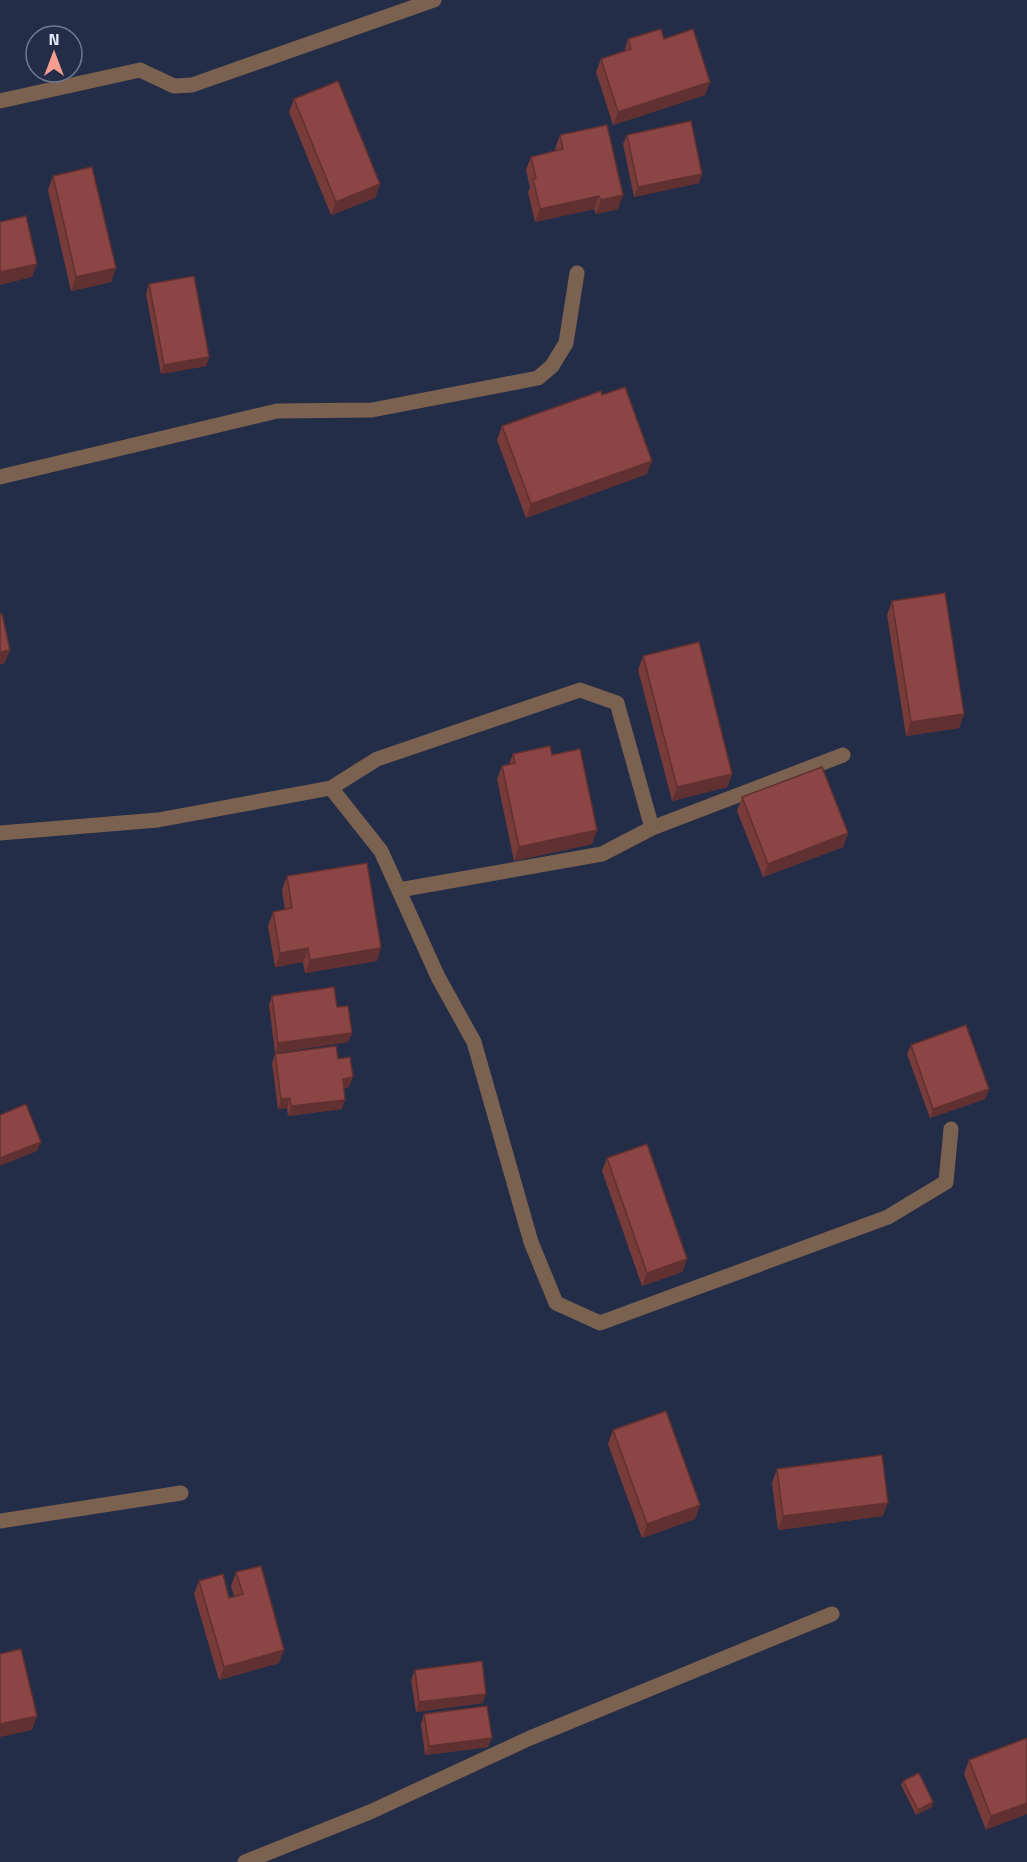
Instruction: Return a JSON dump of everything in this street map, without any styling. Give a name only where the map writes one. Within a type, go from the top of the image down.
[{"type":"street","points":[[0,101],[140,70],[174,86],[192,85],[434,0]]},
{"type":"street","points":[[0,477],[276,411],[372,410],[538,378],[552,366],[566,343],[576,273]]},
{"type":"street","points":[[0,833],[158,820],[331,788],[376,759],[580,690],[617,703],[652,828]]},
{"type":"street","points":[[399,890],[602,854],[652,828],[843,754]]},
{"type":"street","points":[[331,788],[381,850],[438,977],[474,1042],[531,1242],[556,1303],[600,1323],[888,1217],[946,1182],[951,1129]]},
{"type":"street","points":[[0,1521],[182,1493]]},
{"type":"street","points":[[246,1862],[370,1812],[530,1738],[832,1614]]},
{"type":"building","points":[[661,29],[664,39],[693,29],[710,82],[618,112],[601,59],[631,49],[628,39]]},
{"type":"building","points":[[338,81],[380,184],[336,202],[294,99]]},
{"type":"building","points":[[691,121],[702,174],[638,187],[627,135]]},
{"type":"building","points":[[607,125],[623,195],[601,200],[599,196],[540,209],[531,157],[563,149],[560,135]]},
{"type":"building","points":[[92,167],[116,268],[76,277],[53,176]]},
{"type":"building","points":[[26,216],[37,264],[0,272],[0,222]]},
{"type":"building","points":[[194,276],[209,357],[164,365],[149,284]]},
{"type":"building","points":[[625,387],[652,461],[531,504],[502,426],[601,391],[602,395]]},
{"type":"building","points":[[945,593],[964,714],[911,722],[892,601]]},
{"type":"building","points":[[0,614],[2,614],[10,650],[0,652]]},
{"type":"building","points":[[699,642],[732,774],[677,787],[643,656]]},
{"type":"building","points":[[550,746],[552,755],[580,749],[597,830],[519,847],[502,766],[515,763],[513,754]]},
{"type":"building","points":[[822,767],[848,833],[768,864],[742,797]]},
{"type":"building","points":[[367,863],[381,948],[310,960],[308,948],[280,953],[273,912],[292,908],[287,876]]},
{"type":"building","points":[[334,987],[337,1007],[348,1006],[352,1033],[278,1043],[272,996]]},
{"type":"building","points":[[966,1025],[989,1089],[933,1109],[911,1045]]},
{"type":"building","points":[[336,1046],[338,1059],[350,1057],[353,1077],[343,1079],[345,1100],[291,1106],[290,1098],[281,1099],[275,1054]]},
{"type":"building","points":[[26,1104],[41,1142],[0,1158],[0,1115]]},
{"type":"building","points":[[647,1144],[687,1259],[647,1273],[607,1158]]},
{"type":"building","points":[[666,1411],[700,1505],[647,1524],[613,1430]]},
{"type":"building","points":[[882,1455],[888,1503],[783,1516],[777,1469]]},
{"type":"building","points":[[261,1566],[284,1650],[224,1667],[199,1581],[223,1574],[229,1598],[243,1594],[236,1572]]},
{"type":"building","points":[[21,1649],[37,1716],[0,1724],[0,1654]]},
{"type":"building","points":[[482,1661],[486,1694],[419,1702],[415,1670]]},
{"type":"building","points":[[487,1706],[492,1738],[429,1746],[424,1714]]},
{"type":"building","points":[[1027,1738],[1027,1803],[991,1816],[969,1760]]},
{"type":"building","points":[[919,1773],[933,1802],[918,1810],[903,1781]]}]
